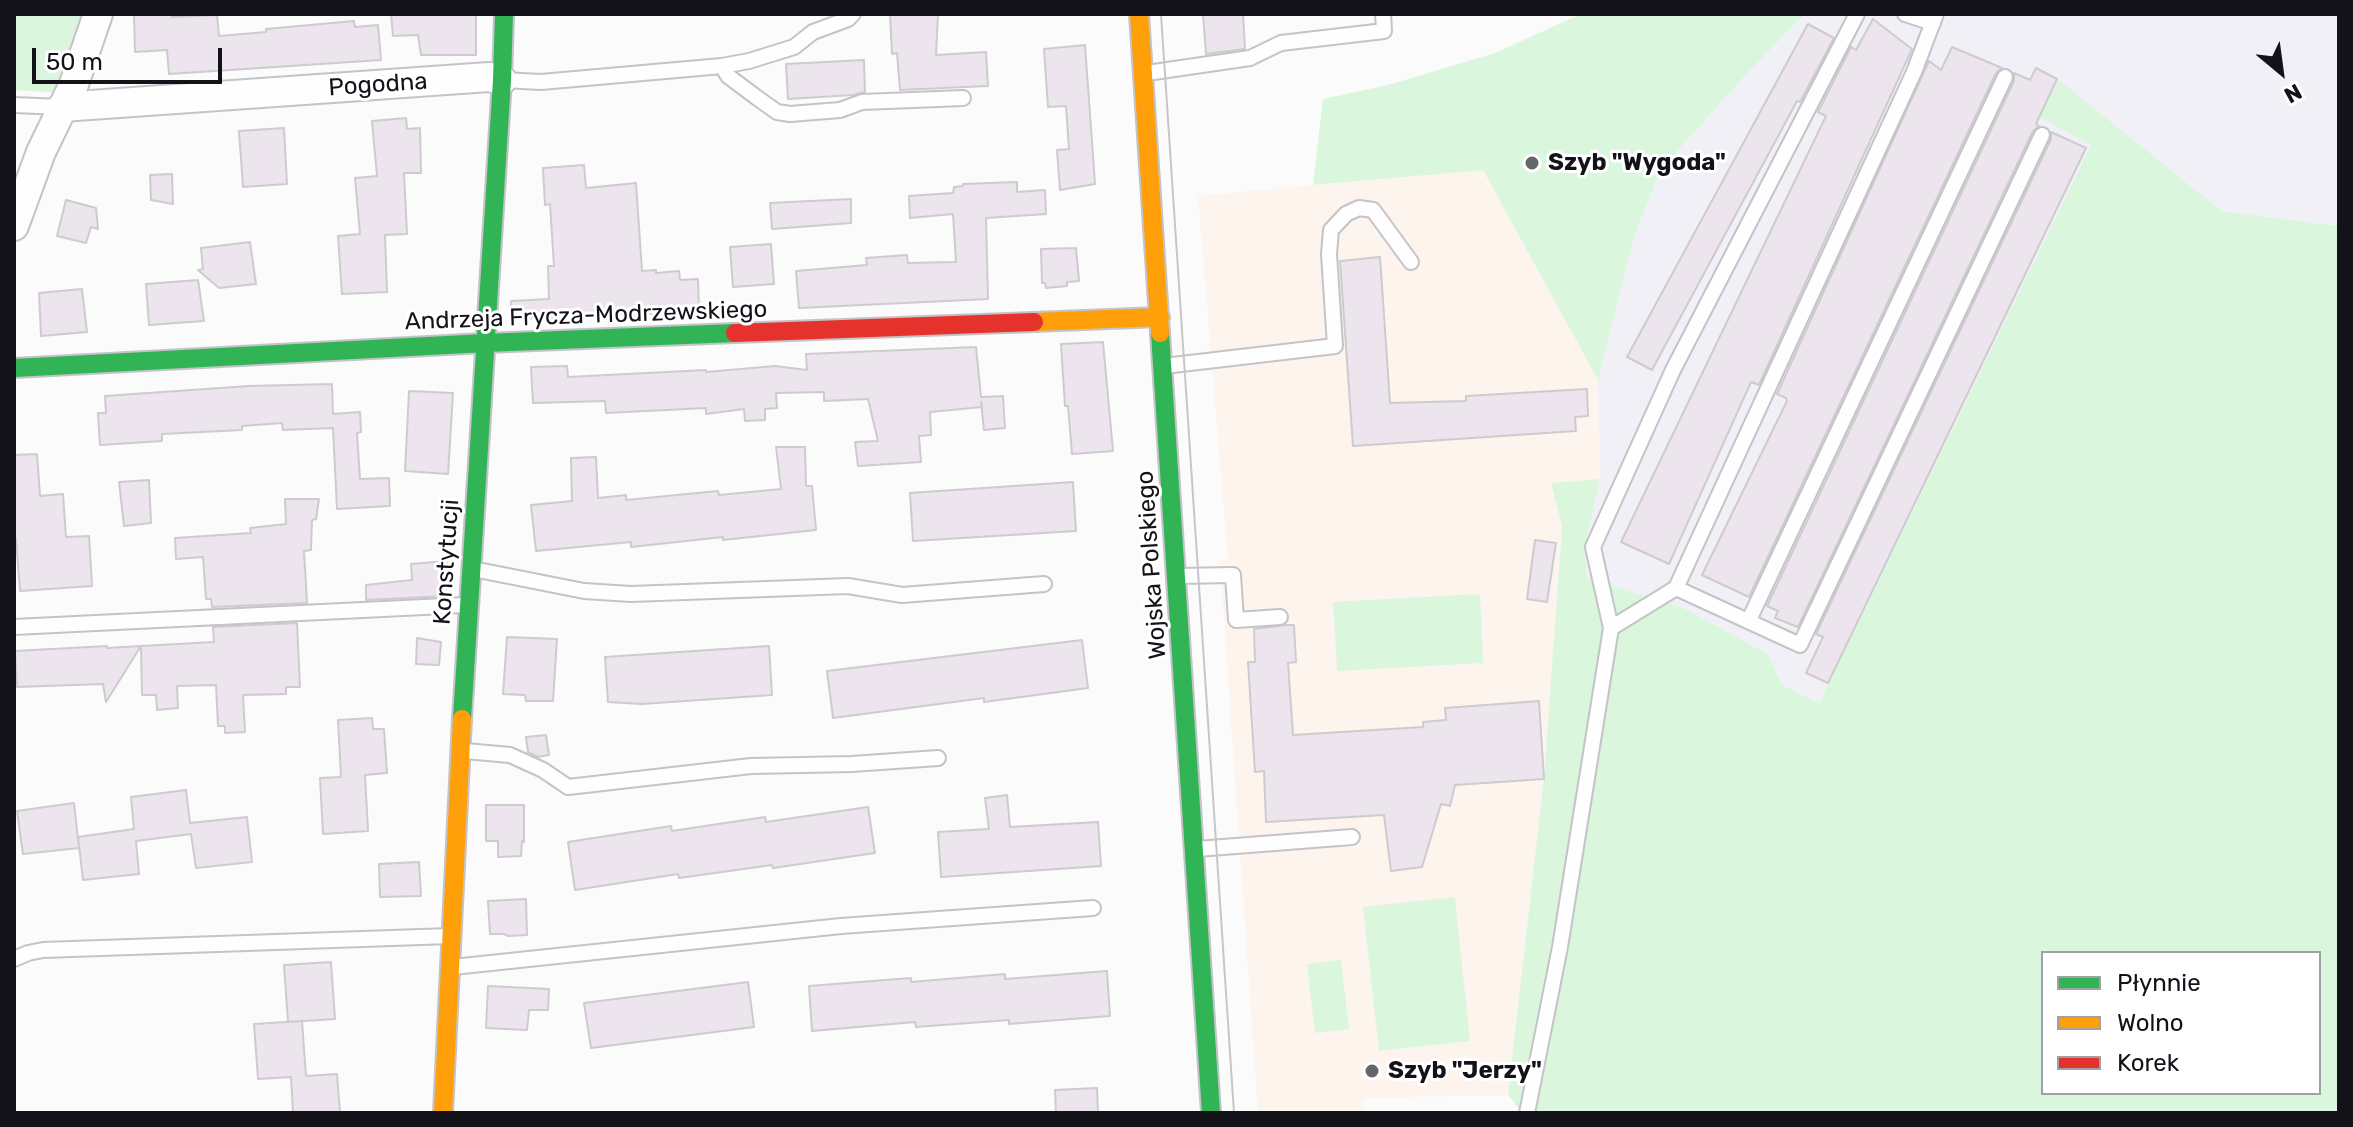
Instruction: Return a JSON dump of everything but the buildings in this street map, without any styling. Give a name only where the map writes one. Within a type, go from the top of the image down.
[{"type":"street","points":[[14,226],[41,152],[74,84],[98,14]]},
{"type":"street","name":"Konstytucji","points":[[443,1113],[468,605],[504,14]]},
{"type":"street","name":"Wojska Polskiego","points":[[1139,14],[1211,1113]]},
{"type":"street","name":"Pogodna","points":[[62,107],[489,77],[502,80]]},
{"type":"street","name":"Andrzeja Frycza-Modrzewskiego","points":[[14,368],[485,343],[1160,317]]},
{"type":"lane","points":[[502,80],[541,82],[749,61],[794,47],[813,32],[848,19],[853,14]]},
{"type":"lane","points":[[1143,74],[1250,58],[1281,43],[1384,31],[1383,14]]},
{"type":"lane","points":[[1527,1113],[1560,947],[1611,628],[1593,547],[1673,370],[1857,14]]},
{"type":"lane","points":[[1611,628],[1676,588],[1914,72],[1934,19],[1905,14]]},
{"type":"lane","points":[[722,66],[728,76],[777,112],[790,114],[840,110],[862,102],[963,98]]},
{"type":"lane","points":[[1749,620],[2005,77]]},
{"type":"lane","points":[[14,105],[62,107]]},
{"type":"lane","points":[[1676,588],[1800,645],[2042,135]]},
{"type":"lane","points":[[1163,366],[1335,346],[1329,254],[1331,230],[1346,214],[1359,208],[1373,210],[1411,262]]},
{"type":"lane","points":[[472,569],[584,591],[631,594],[848,586],[902,595],[1044,584]]},
{"type":"lane","points":[[1177,576],[1233,575],[1236,620],[1280,617]]},
{"type":"lane","points":[[14,627],[468,605]]},
{"type":"lane","points":[[460,751],[510,755],[543,770],[568,787],[751,766],[938,758]]},
{"type":"lane","points":[[1195,849],[1352,837]]},
{"type":"lane","points":[[448,968],[841,926],[1093,908]]},
{"type":"lane","points":[[14,959],[43,950],[450,936]]},
{"type":"shaded area","points":[[1805,14],[1927,14],[1940,28],[1946,14],[2339,14],[2339,226],[2222,211],[2059,80],[2091,145],[1819,703],[1782,685],[1768,654],[1686,609],[1587,578],[1585,546],[1600,479],[1598,380],[1633,240],[1660,171]]},
{"type":"shaded area","points":[[1483,169],[1598,380],[1600,479],[1551,483],[1562,527],[1544,777],[1508,1095],[1363,1098],[1364,1113],[1258,1113],[1220,562],[1228,560],[1198,196]]},
{"type":"green space","points":[[14,14],[83,14],[57,93],[14,90]]},
{"type":"green space","points":[[1581,14],[1805,14],[1660,171],[1633,240],[1598,380],[1483,170],[1313,185],[1323,99],[1388,85],[1495,53]]},
{"type":"green space","points":[[2059,80],[2222,211],[2339,226],[2339,1113],[1522,1113],[1508,1095],[1544,777],[1562,527],[1551,483],[1600,479],[1585,546],[1587,578],[1686,609],[1768,654],[1782,685],[1819,703],[2091,145],[2039,117]]},
{"type":"green space","points":[[1480,594],[1483,663],[1337,671],[1333,602]]},
{"type":"green space","points":[[1455,897],[1470,1041],[1379,1051],[1363,907]]},
{"type":"green space","points":[[1341,960],[1349,1029],[1315,1033],[1307,964]]},
{"type":"tram line","points":[[1161,14],[1234,1113]]},
{"type":"traffic: fast","points":[[462,719],[504,14]]},
{"type":"traffic: fast","points":[[14,368],[735,333]]},
{"type":"traffic: fast","points":[[1160,333],[1211,1113]]},
{"type":"traffic: slow","points":[[1139,14],[1160,333]]},
{"type":"traffic: slow","points":[[1034,322],[1160,317]]},
{"type":"traffic: slow","points":[[443,1113],[462,719]]},
{"type":"traffic: jam","points":[[735,333],[1034,322]]},
{"type":"place","name":"Szyb \"Wygoda\"","points":[[1532,163]]},
{"type":"place","name":"Szyb \"Jerzy\"","points":[[1372,1071]]}]
